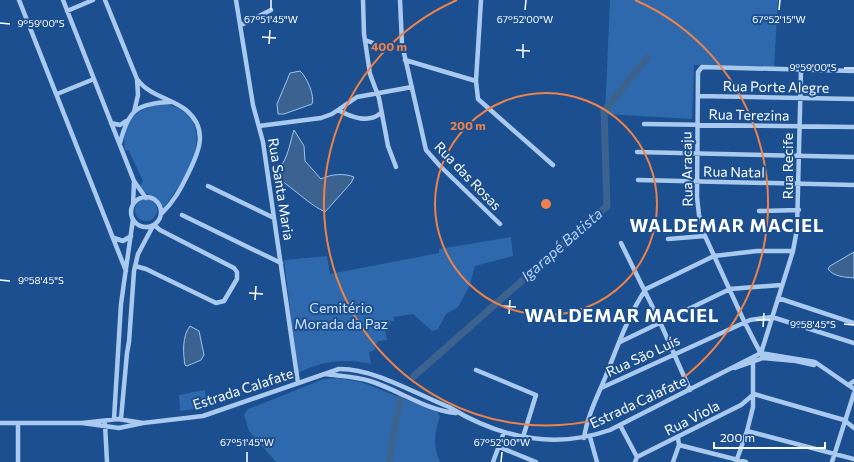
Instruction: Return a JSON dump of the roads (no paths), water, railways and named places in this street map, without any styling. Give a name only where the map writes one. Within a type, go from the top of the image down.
[{"type":"street","points":[[19,0],[126,271]]},
{"type":"street","points":[[63,0],[134,181],[146,198]]},
{"type":"street","points":[[67,11],[93,0]]},
{"type":"street","points":[[106,0],[137,79],[138,95],[134,112]]},
{"type":"street","name":"Rua Santa Maria","points":[[236,0],[253,105],[259,126],[274,218],[298,383]]},
{"type":"street","points":[[364,0],[365,40],[370,74],[379,98],[388,146],[396,167]]},
{"type":"street","name":"Rua das Rosas","points":[[400,0],[401,36],[405,60],[426,150],[440,166],[500,224]]},
{"type":"street","points":[[481,0],[476,81],[477,96],[479,101],[553,165]]},
{"type":"street","points":[[241,24],[271,10]]},
{"type":"street","points":[[365,40],[376,44]]},
{"type":"street","points":[[405,60],[476,81]]},
{"type":"street","name":"Rua Aracaju","points":[[762,356],[744,321],[705,236],[698,208],[698,72],[702,67],[801,70]]},
{"type":"street","points":[[801,70],[854,71]]},
{"type":"street","name":"Rua Recife","points":[[762,356],[798,229],[801,70]]},
{"type":"street","points":[[57,94],[94,79]]},
{"type":"street","points":[[124,427],[128,422],[124,419],[135,266],[141,247],[153,225],[159,220],[161,214],[178,193],[198,155],[200,146],[199,131],[194,119],[186,110],[145,88],[137,79]]},
{"type":"street","points":[[259,126],[316,119],[332,114],[358,97],[412,87]]},
{"type":"street","name":"Rua Porte Alegre","points":[[698,96],[854,99]]},
{"type":"street","points":[[111,123],[120,125],[134,112],[154,103],[171,102]]},
{"type":"street","points":[[338,110],[355,117],[366,119],[376,117],[381,113]]},
{"type":"street","points":[[120,143],[126,121]]},
{"type":"street","name":"Rua Terezina","points":[[644,124],[854,127]]},
{"type":"street","points":[[637,152],[854,157]]},
{"type":"street","name":"Rua Natal","points":[[638,180],[854,185]]},
{"type":"street","points":[[134,181],[133,206],[131,214],[137,224],[143,227],[153,225],[234,268],[237,272],[237,278],[224,301],[216,303],[146,269],[135,266]]},
{"type":"street","points":[[208,186],[274,218]]},
{"type":"street","points":[[133,206],[138,200],[146,198],[156,201],[160,208],[161,214]]},
{"type":"street","points":[[759,211],[799,210]]},
{"type":"street","points":[[182,215],[281,263]]},
{"type":"street","points":[[114,419],[121,310],[133,219]]},
{"type":"street","points":[[114,238],[121,241],[131,236]]},
{"type":"street","points":[[668,239],[705,236]]},
{"type":"street","points":[[621,243],[660,322],[690,390]]},
{"type":"street","points":[[584,438],[587,420],[639,298],[645,291],[714,256],[757,251],[793,251]]},
{"type":"street","points":[[619,343],[730,289],[781,285]]},
{"type":"street","points":[[778,298],[854,323]]},
{"type":"street","points":[[121,310],[127,312],[132,310]]},
{"type":"street","name":"Rua São Luís","points":[[601,388],[744,321],[772,317],[854,342]]},
{"type":"street","points":[[119,337],[125,336],[129,338]]},
{"type":"street","points":[[762,356],[803,359],[825,368],[854,389]]},
{"type":"street","name":"Estrada Calafate","points":[[325,374],[346,376],[370,381],[427,405],[457,413],[504,432],[523,437],[561,441],[590,437],[620,425],[734,368],[762,356]]},
{"type":"street","points":[[736,461],[747,431],[754,394],[753,361]]},
{"type":"street","name":"Estrada Calafate","points":[[82,423],[106,427],[124,427],[144,423],[203,416],[220,412],[334,370],[354,369],[371,374],[449,407],[457,413]]},
{"type":"street","points":[[476,370],[536,395],[523,437]]},
{"type":"street","points":[[848,385],[854,381]]},
{"type":"street","points":[[754,394],[844,420],[854,428]]},
{"type":"street","name":"Rua Viola","points":[[636,460],[741,405],[754,394]]},
{"type":"street","points":[[832,462],[844,420],[854,394]]},
{"type":"street","name":"Estrada Calafate","points":[[0,423],[82,423],[124,419],[144,423]]},
{"type":"street","points":[[106,420],[107,462]]},
{"type":"street","points":[[18,423],[18,462]]},
{"type":"street","points":[[620,425],[636,460]]},
{"type":"street","points":[[747,431],[854,459]]},
{"type":"street","points":[[493,462],[504,432]]},
{"type":"street","points":[[590,437],[597,462]]},
{"type":"street","points":[[673,462],[679,445],[678,438]]},
{"type":"street","points":[[679,445],[736,461],[746,462]]},
{"type":"street","points":[[499,447],[536,462]]},
{"type":"waterway","name":"Igarapé Batista","points":[[414,376],[607,206],[604,111],[647,58]]},
{"type":"waterway","name":"Igarapé Batista","points":[[389,462],[400,399]]},
{"type":"district","name":"WALDEMAR MACIEL","points":[[727,226]]},
{"type":"district","name":"WALDEMAR MACIEL","points":[[622,316]]},
{"type":"park label","name":"Cemitério Morada da Paz","points":[[341,316]]}]
